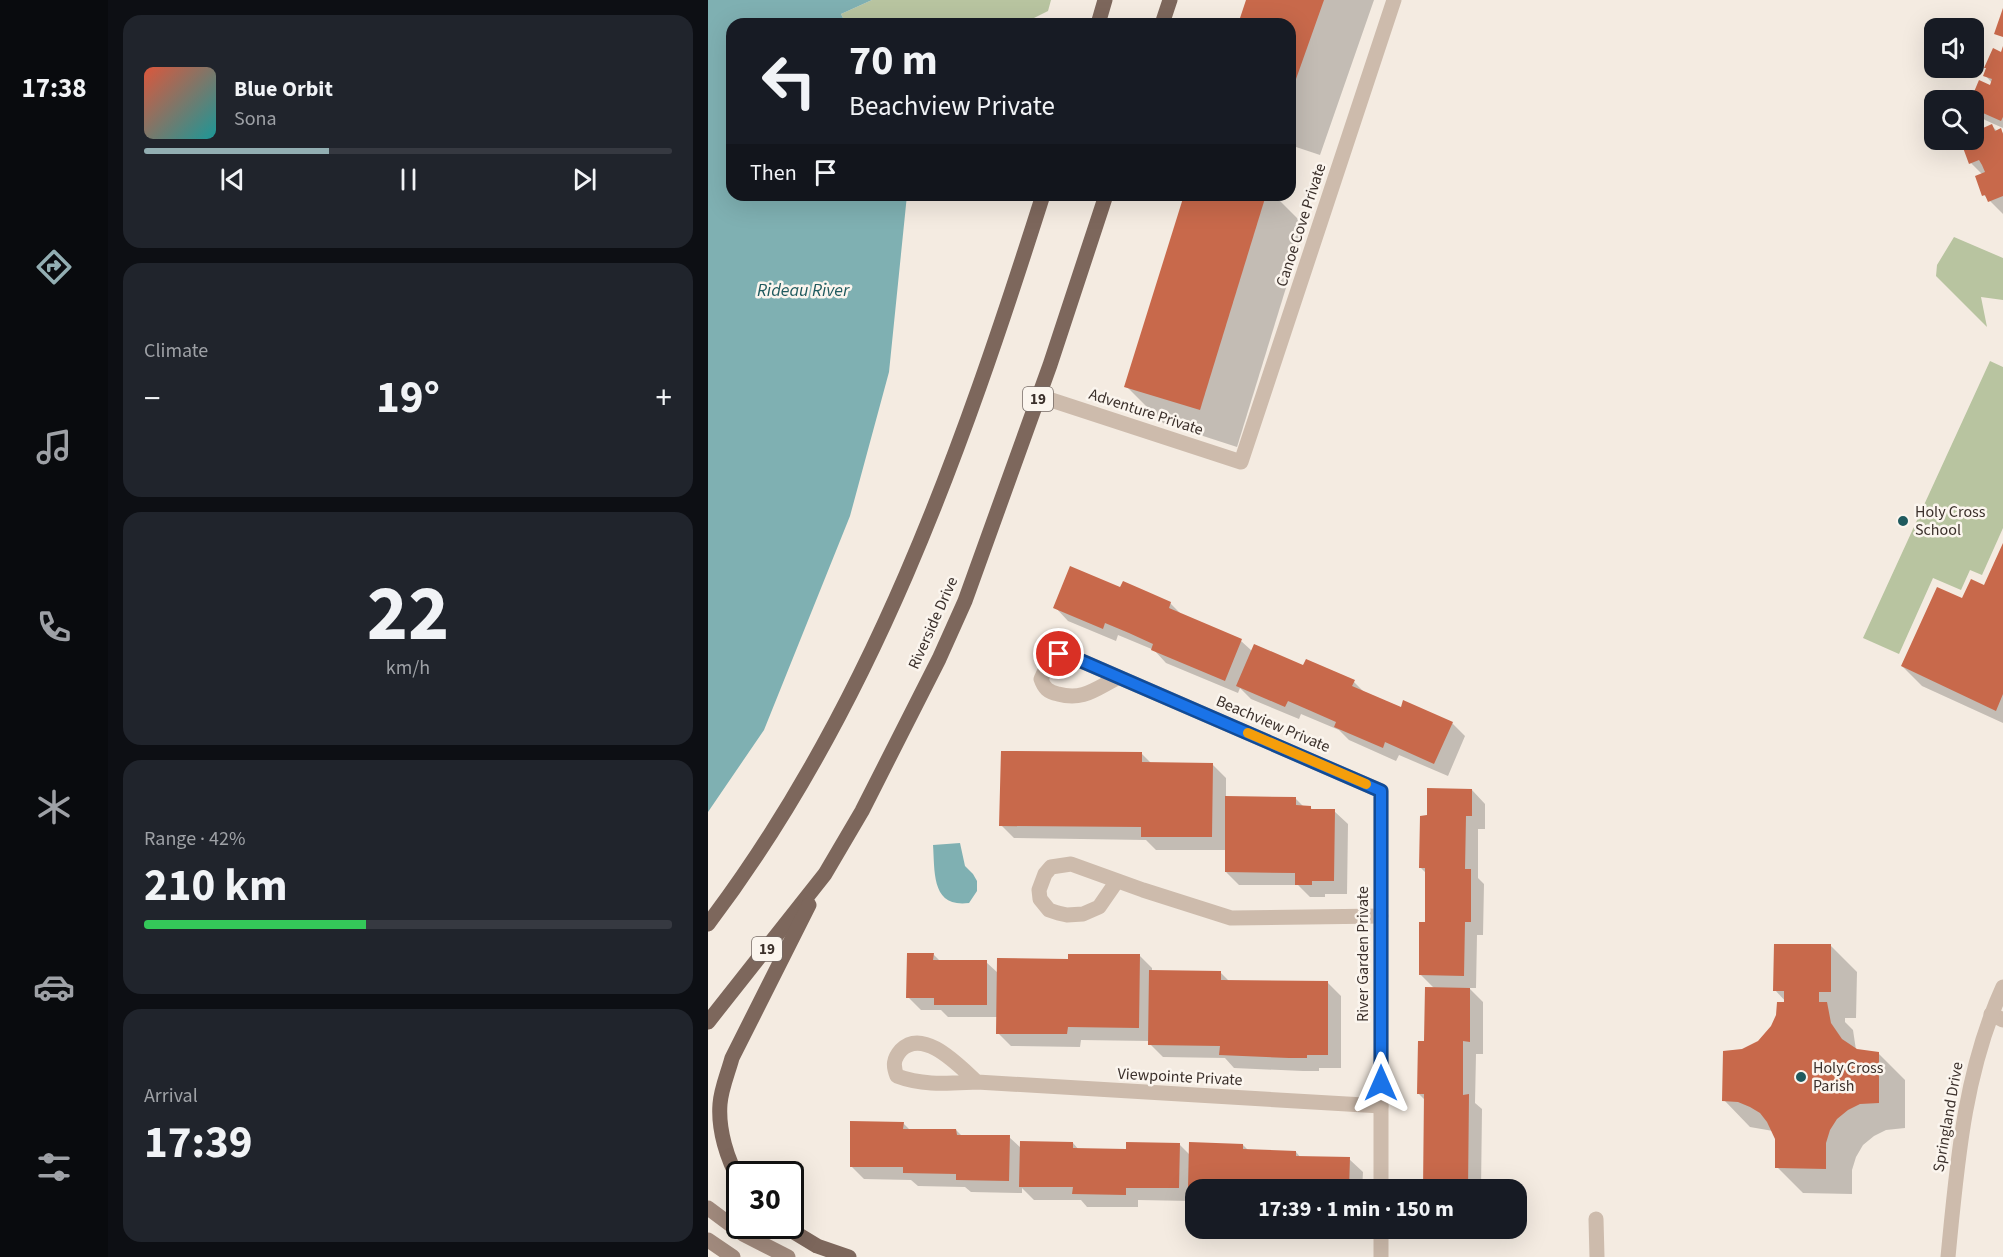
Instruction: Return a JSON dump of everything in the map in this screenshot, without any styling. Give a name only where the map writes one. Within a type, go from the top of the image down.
[{"type":"main road","points":[[1100,18],[1105,0]]},
{"type":"main road","points":[[1164,18],[1170,0]]},
{"type":"main road","points":[[708,924],[750,865],[812,765],[849,698],[889,615],[949,468],[1041,201]]},
{"type":"main road","name":"Riverside Drive","points":[[708,1022],[825,874],[862,811],[939,659],[965,601],[1039,396],[1104,201]]},
{"type":"main road","points":[[730,1161],[720,1117],[720,1101],[732,1058],[825,874]]},
{"type":"main road","points":[[708,1208],[743,1234],[788,1257]]},
{"type":"main road","points":[[804,1238],[817,1246],[849,1257]]},
{"type":"main road","points":[[708,1240],[733,1257]]},
{"type":"street","name":"Canoe Cove Private","points":[[1241,462],[1394,0]]},
{"type":"street","name":"Adventure Private","points":[[1039,396],[1241,462]]},
{"type":"street","name":"Beachview Private","points":[[1117,678],[1381,791]]},
{"type":"street","name":"River Garden Private","points":[[1381,791],[1381,1179]]},
{"type":"street","points":[[1117,881],[1099,907],[1083,914],[1058,914],[1049,910],[1040,899],[1039,890],[1045,874],[1051,867],[1071,864],[1231,918],[1381,916]]},
{"type":"street","name":"Springland Drive","points":[[1948,1257],[1958,1150],[1968,1093],[1997,1017],[2003,987]]},
{"type":"street","name":"Viewpointe Private","points":[[977,1082],[932,1046],[916,1042],[904,1047],[894,1059],[897,1077],[912,1082],[934,1084],[977,1082],[1381,1106]]},
{"type":"street","points":[[1596,1220],[1597,1257]]},
{"type":"street","points":[[1381,1239],[1381,1257]]},
{"type":"green space","points":[[872,0],[1051,0],[1048,11],[1034,18],[843,18],[841,14]]},
{"type":"green space","points":[[1954,237],[2003,258],[2003,300],[1981,297],[1987,327],[1936,276],[1937,265]]},
{"type":"green space","points":[[1990,361],[2003,367],[2003,528],[1982,575],[1970,570],[1961,590],[1933,578],[1899,654],[1863,638]]},
{"type":"water","name":"Rideau River","points":[[708,0],[872,0],[841,14],[843,18],[726,18],[726,201],[906,201],[889,372],[850,516],[764,730],[708,812]]},
{"type":"water","points":[[960,843],[965,866],[977,881],[977,891],[969,903],[948,900],[941,894],[935,877],[933,845]]},
{"type":"building","points":[[1246,0],[1324,0],[1296,79],[1296,18],[1240,18]]},
{"type":"building","points":[[2003,8],[2003,37],[1994,34]]},
{"type":"building","points":[[2003,46],[2003,117],[2001,121],[1984,113],[1984,90],[1975,90],[1979,80],[1990,85],[1992,79],[1984,76],[1986,68],[1984,68],[1993,48],[2001,52]]},
{"type":"building","points":[[1992,124],[1995,131],[2001,128],[2003,134],[2003,196],[1988,202],[1985,195],[1982,196],[1975,176],[1985,172],[1979,160],[1969,164],[1964,150],[1984,150],[1984,128]]},
{"type":"building","points":[[1182,201],[1264,201],[1200,410],[1124,387]]},
{"type":"building","points":[[2003,543],[2003,694],[1996,711],[1901,666],[1937,587],[1962,598],[1971,579],[1984,585]]},
{"type":"building","points":[[1070,566],[1120,587],[1123,581],[1171,602],[1169,608],[1242,639],[1225,681],[1151,650],[1153,644],[1129,633],[1105,623],[1103,629],[1053,608]]},
{"type":"building","points":[[1254,644],[1303,665],[1306,659],[1355,680],[1352,686],[1401,707],[1403,700],[1453,722],[1434,764],[1385,742],[1383,748],[1334,727],[1336,722],[1288,701],[1285,707],[1236,686]]},
{"type":"building","points":[[1001,751],[1142,752],[1142,762],[1213,763],[1212,837],[1141,837],[1141,827],[999,826]]},
{"type":"building","points":[[1427,788],[1472,789],[1472,816],[1466,816],[1465,869],[1471,869],[1471,922],[1465,922],[1464,976],[1419,975],[1419,922],[1425,922],[1425,868],[1419,868],[1420,816],[1427,815]]},
{"type":"building","points":[[1225,796],[1296,797],[1296,805],[1311,806],[1311,809],[1335,809],[1334,881],[1312,881],[1312,885],[1295,885],[1295,873],[1225,872]]},
{"type":"building","name":"Holy Cross Parish","points":[[1774,944],[1831,944],[1831,992],[1819,992],[1819,1002],[1827,1002],[1831,1023],[1842,1039],[1857,1049],[1879,1052],[1879,1103],[1860,1104],[1837,1119],[1826,1143],[1826,1169],[1775,1168],[1775,1139],[1760,1113],[1738,1102],[1722,1101],[1723,1051],[1742,1049],[1758,1041],[1771,1026],[1776,1015],[1777,1002],[1784,1002],[1784,991],[1773,991]]},
{"type":"building","points":[[907,953],[934,953],[933,960],[987,960],[987,1005],[934,1005],[934,998],[906,998]]},
{"type":"building","points":[[1068,954],[1140,954],[1139,1028],[1068,1027],[1067,1034],[996,1034],[997,958],[1068,959]]},
{"type":"building","points":[[1149,970],[1221,971],[1221,980],[1328,981],[1328,1055],[1289,1058],[1219,1055],[1220,1046],[1148,1045]]},
{"type":"building","points":[[1425,987],[1470,988],[1470,1042],[1463,1041],[1463,1095],[1469,1094],[1468,1179],[1423,1179],[1424,1094],[1417,1094],[1418,1041],[1424,1041]]},
{"type":"building","points":[[850,1121],[904,1122],[903,1129],[956,1129],[957,1135],[1010,1135],[1009,1181],[956,1180],[956,1174],[903,1173],[903,1167],[850,1167]]},
{"type":"building","points":[[1020,1141],[1073,1142],[1073,1148],[1126,1149],[1126,1142],[1180,1143],[1179,1188],[1126,1188],[1126,1195],[1072,1194],[1073,1187],[1019,1187]]},
{"type":"building","points":[[1189,1142],[1243,1144],[1243,1149],[1296,1151],[1296,1156],[1350,1157],[1349,1179],[1188,1179]]},
{"type":"slow traffic","points":[[1248,733],[1366,784]]},
{"type":"place","name":"Holy Cross School","points":[[1903,521]]},
{"type":"place","name":"Holy Cross Parish","points":[[1801,1077]]},
{"type":"route","points":[[1059,654],[1070,656],[1381,791],[1381,1083]]}]
